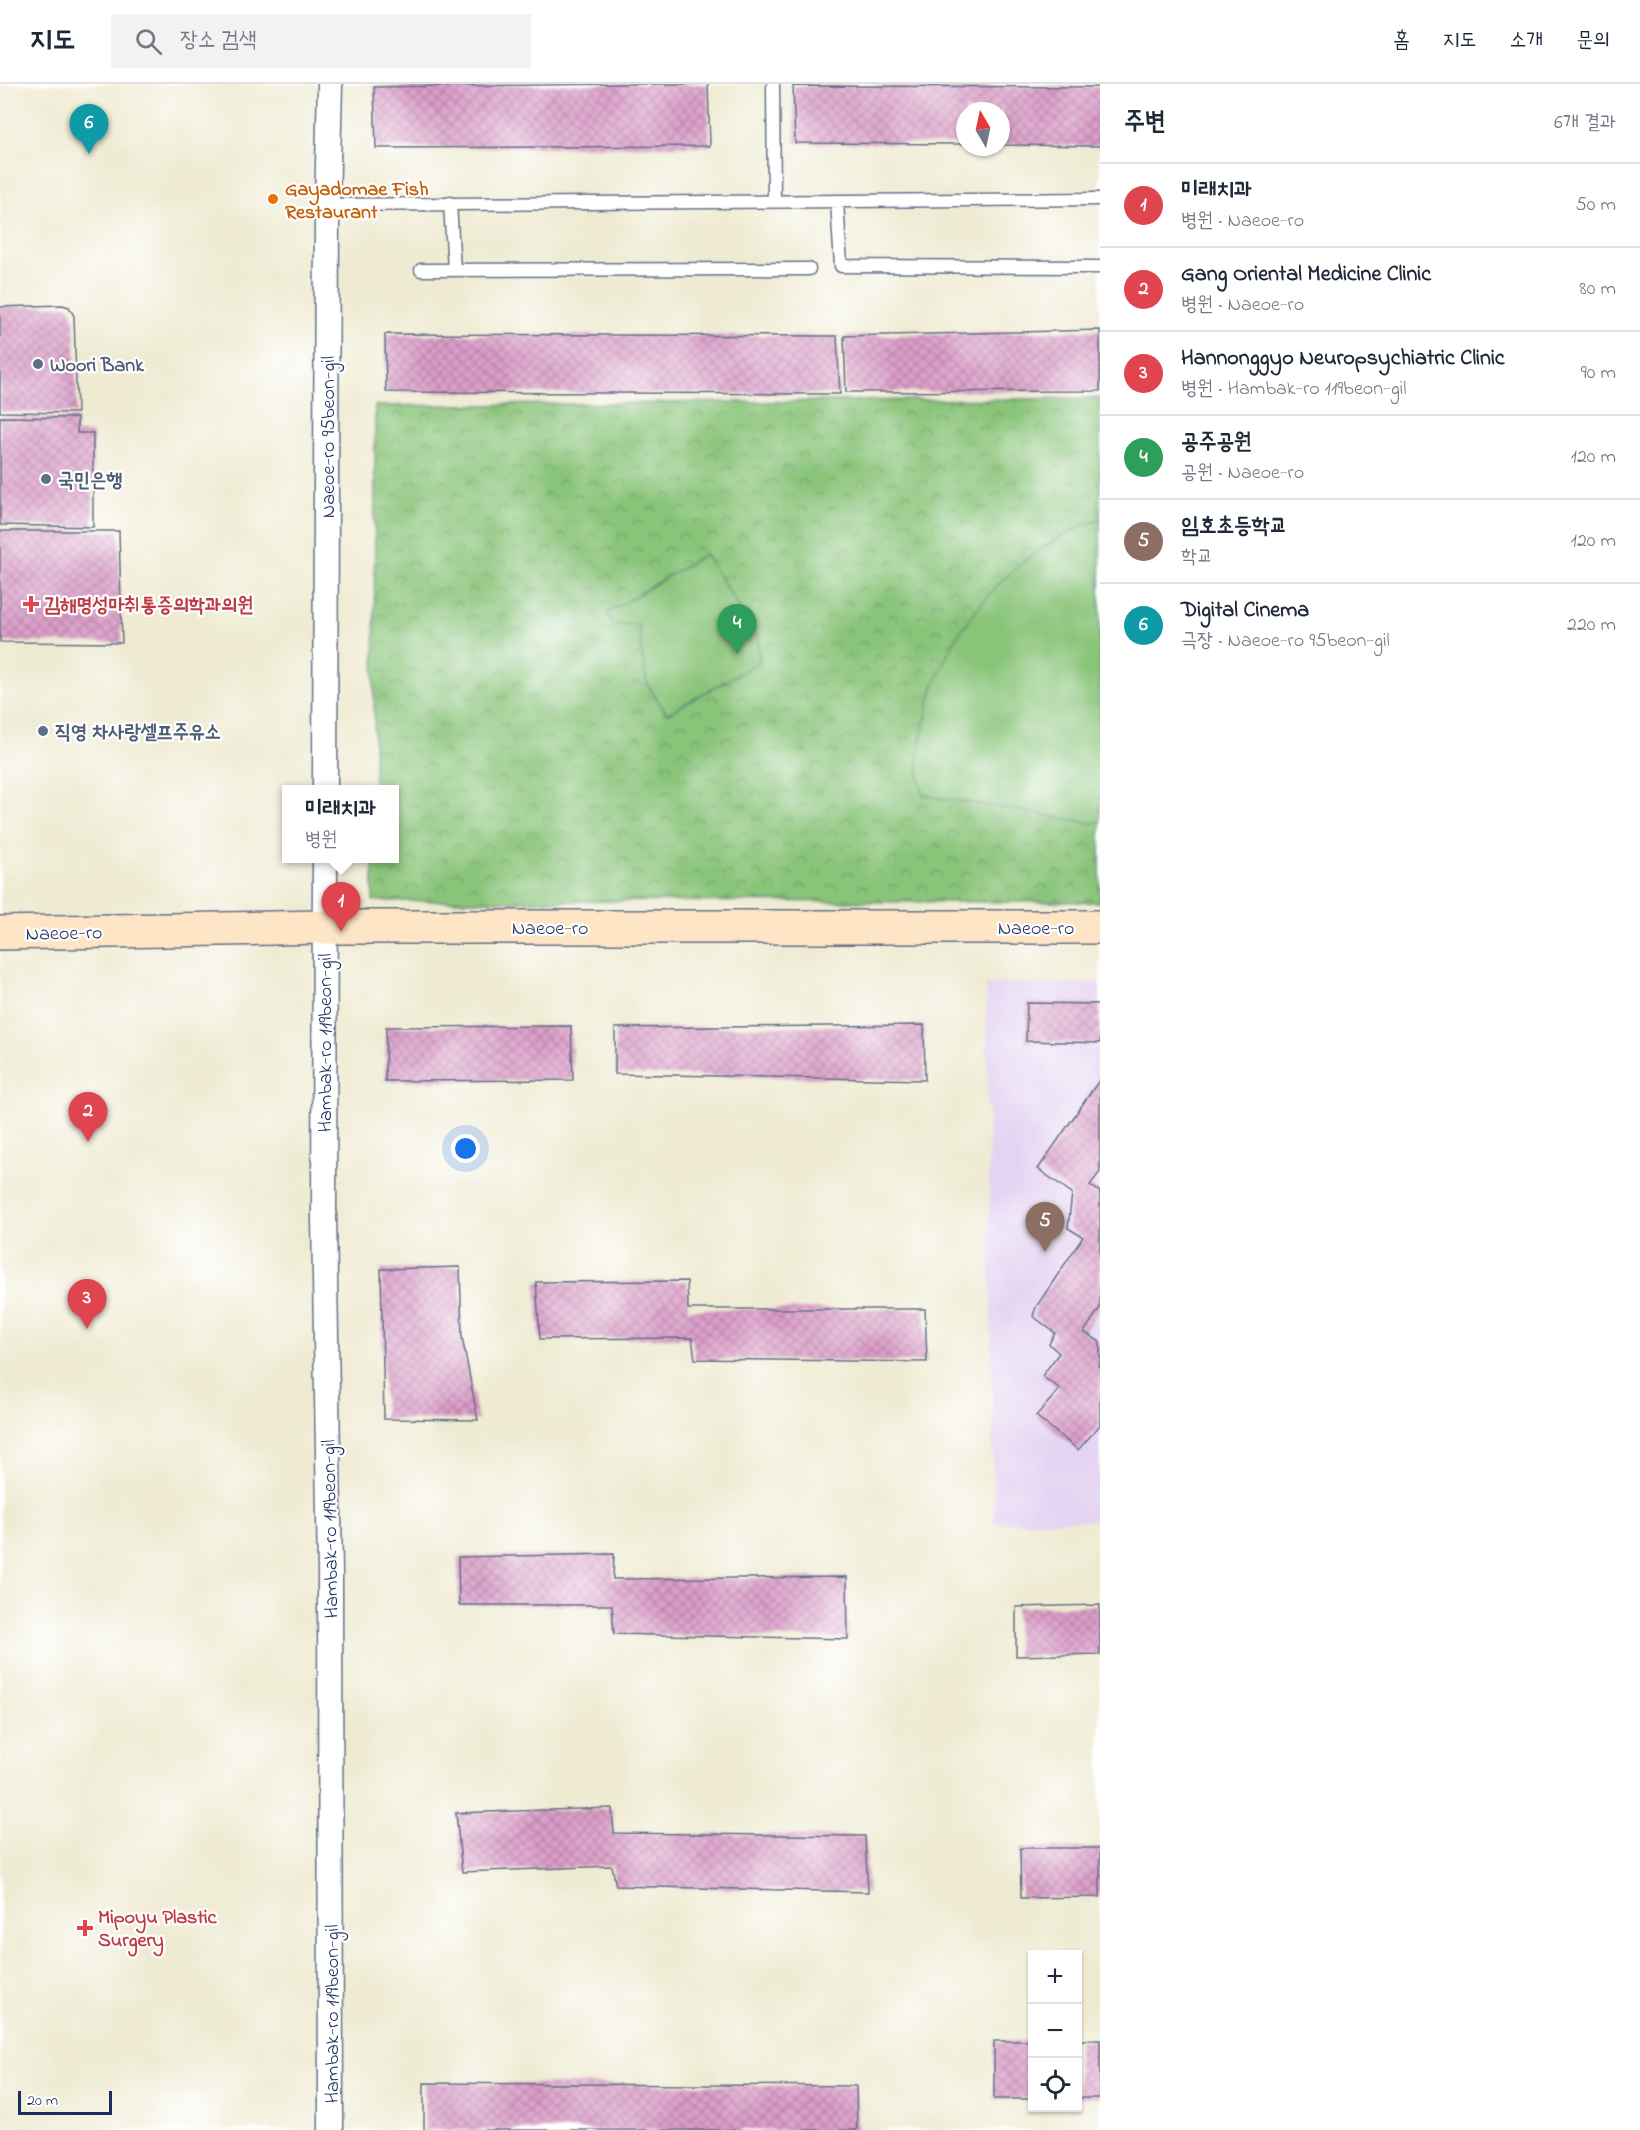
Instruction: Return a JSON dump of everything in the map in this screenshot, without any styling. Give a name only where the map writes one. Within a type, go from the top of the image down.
[{"type":"street","name":"Naeoe-ro 95beon-gil","points":[[325,785],[327,205],[330,84]]},
{"type":"street","points":[[325,863],[325,927]]},
{"type":"street","name":"Naeoe-ro","points":[[0,933],[325,927],[1100,927]]},
{"type":"street","name":"Hambak-ro 119beon-gil","points":[[325,927],[324,1218],[330,1573],[332,2130]]},
{"type":"lane","points":[[773,84],[774,201]]},
{"type":"lane","points":[[327,205],[1100,199]]},
{"type":"lane","points":[[837,201],[841,266],[1100,267]]},
{"type":"lane","points":[[450,203],[454,270]]},
{"type":"lane","points":[[421,270],[809,269]]},
{"type":"shaded area","points":[[1100,983],[1100,1520],[994,1523],[986,984]]},
{"type":"green space","points":[[1100,398],[1100,902],[373,901],[373,863],[399,863],[399,785],[374,785],[375,406]]},
{"type":"green space","points":[[1100,519],[1100,822],[1091,823],[923,795],[918,763],[922,733],[934,686],[960,632],[978,607],[1021,564],[1072,531]]},
{"type":"green space","points":[[705,554],[759,638],[759,662],[667,714],[647,684],[638,624],[613,625],[607,613]]},
{"type":"building","points":[[708,84],[710,146],[376,148],[374,87]]},
{"type":"building","points":[[793,86],[1100,87],[1100,146],[1010,145],[1010,102],[956,102],[956,144],[795,143]]},
{"type":"building","name":"Woori Bank","points":[[62,305],[69,307],[74,316],[77,413],[0,412],[0,307]]},
{"type":"building","points":[[1100,330],[1100,391],[846,392],[844,336]]},
{"type":"building","points":[[385,334],[837,336],[840,394],[386,392]]},
{"type":"building","name":"국민은행","points":[[0,417],[77,418],[77,433],[93,433],[93,527],[0,525]]},
{"type":"building","points":[[0,531],[119,531],[122,643],[0,642]]},
{"type":"building","points":[[1027,1003],[1100,1004],[1100,1043],[1026,1041]]},
{"type":"building","points":[[924,1025],[925,1080],[615,1074],[615,1028]]},
{"type":"building","points":[[571,1026],[573,1080],[385,1081],[386,1027]]},
{"type":"building","points":[[1100,1079],[1100,1172],[1090,1185],[1100,1192],[1100,1308],[1084,1332],[1100,1342],[1098,1366],[1100,1367],[1100,1425],[1078,1450],[1036,1416],[1060,1389],[1042,1376],[1059,1353],[1049,1344],[1055,1333],[1033,1316],[1036,1307],[1083,1237],[1068,1228],[1072,1193],[1038,1169]]},
{"type":"building","points":[[460,1267],[462,1337],[478,1420],[384,1419],[381,1269]]},
{"type":"building","points":[[687,1281],[688,1309],[925,1309],[927,1362],[695,1359],[692,1338],[540,1339],[536,1282]]},
{"type":"building","points":[[614,1554],[613,1579],[847,1577],[848,1639],[614,1634],[612,1605],[459,1605],[458,1557]]},
{"type":"building","points":[[1100,1605],[1100,1654],[1016,1656],[1016,1607]]},
{"type":"building","points":[[612,1808],[614,1833],[865,1836],[868,1892],[616,1886],[612,1866],[462,1872],[456,1813]]},
{"type":"building","points":[[1020,1848],[1100,1848],[1100,1897],[1021,1898]]},
{"type":"building","points":[[1082,2040],[1100,2040],[1100,2098],[1082,2098]]},
{"type":"building","points":[[994,2041],[1028,2041],[1028,2099],[994,2099]]},
{"type":"building","points":[[424,2083],[856,2086],[857,2130],[424,2130]]},
{"type":"place","name":"Digital Cinema","points":[[89,154]]},
{"type":"place","name":"Gayadomae Fish Restaurant","points":[[273,199]]},
{"type":"place","name":"Woori Bank","points":[[38,364]]},
{"type":"place","name":"국민은행","points":[[46,479]]},
{"type":"place","name":"김해명성마취통증의학과의원","points":[[31,604]]},
{"type":"place","name":"공주공원","points":[[737,654]]},
{"type":"place","name":"직영 차사랑셀프주유소","points":[[43,731]]},
{"type":"place","name":"미래치과","points":[[341,932]]},
{"type":"place","name":"Gang Oriental Medicine Clinic","points":[[88,1142]]},
{"type":"place","name":"임호초등학교","points":[[1045,1252]]},
{"type":"place","name":"Hannonggyo Neuropsychiatric Clinic","points":[[87,1329]]},
{"type":"place","name":"Mipoyu Plastic Surgery","points":[[85,1928]]}]
